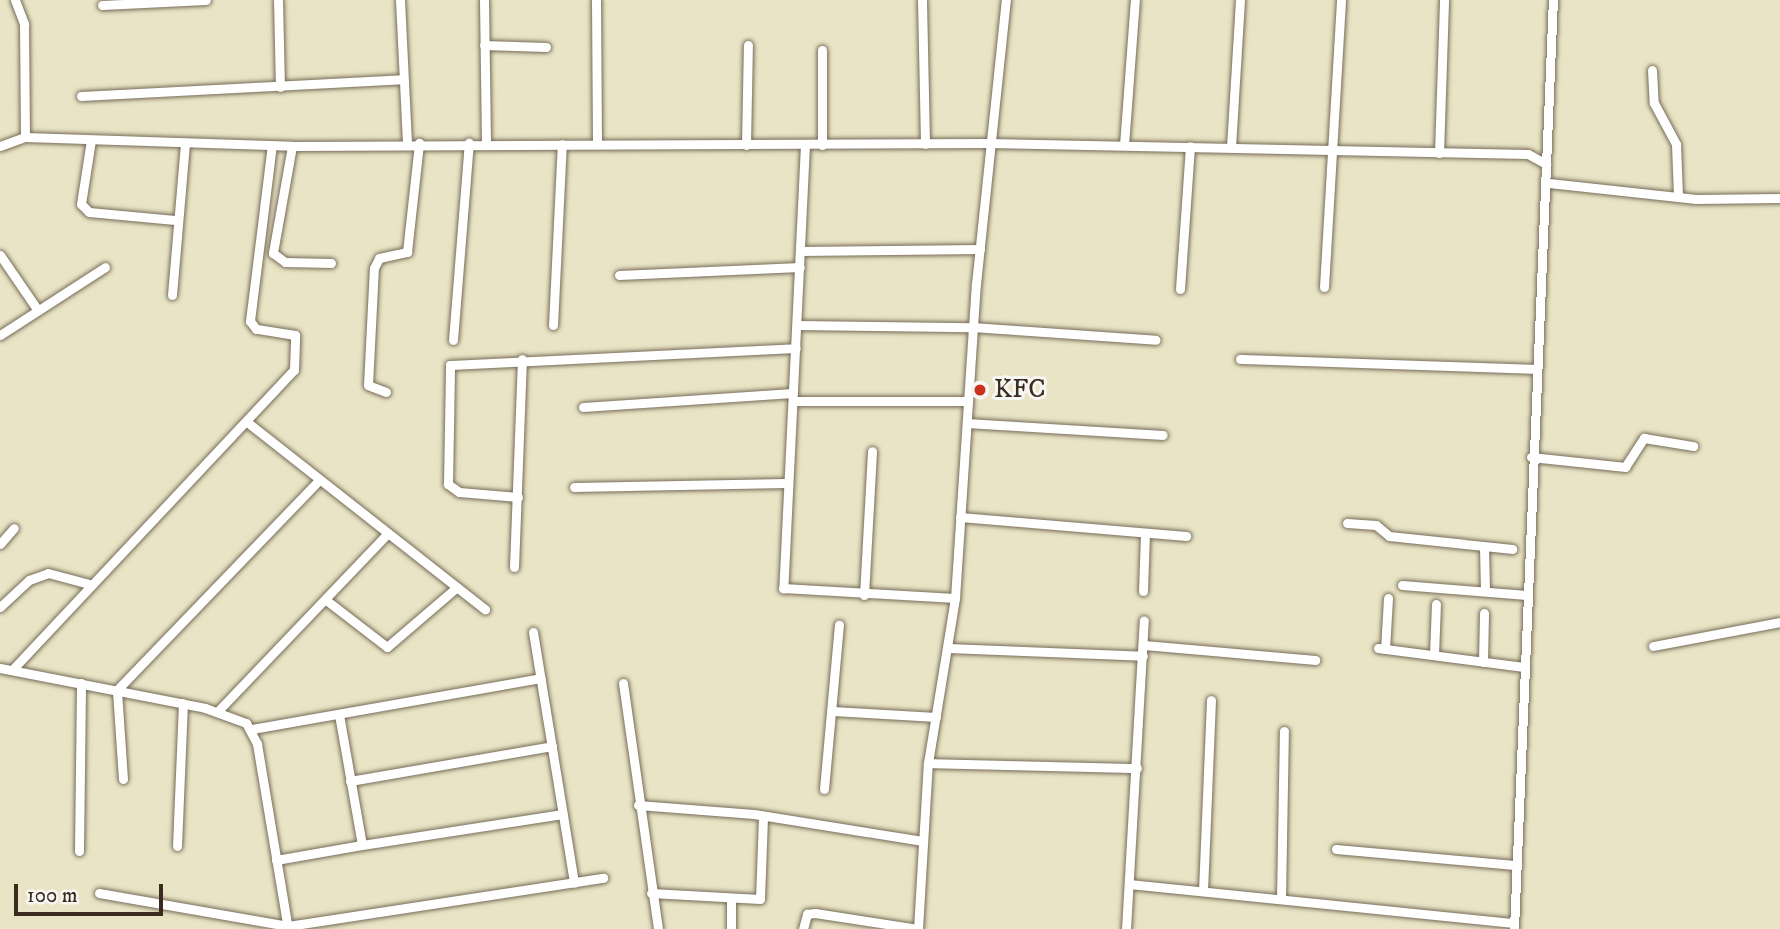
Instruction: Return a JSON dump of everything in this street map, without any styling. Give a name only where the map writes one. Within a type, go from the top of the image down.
[{"type":"street","points":[[15,0],[24,24],[25,137]]},
{"type":"street","points":[[103,5],[206,0]]},
{"type":"street","points":[[278,0],[280,87]]},
{"type":"street","points":[[400,0],[407,144]]},
{"type":"street","points":[[484,0],[486,144]]},
{"type":"street","points":[[596,0],[597,144]]},
{"type":"street","points":[[922,0],[925,144]]},
{"type":"street","points":[[803,929],[807,914],[815,913],[918,929],[928,763],[955,598],[972,327],[989,143],[1006,0]]},
{"type":"street","points":[[1124,145],[1135,0]]},
{"type":"street","points":[[1231,147],[1240,0]]},
{"type":"street","points":[[1324,287],[1341,0]]},
{"type":"street","points":[[1439,153],[1444,0]]},
{"type":"street","points":[[1129,884],[1514,926],[1534,369],[1549,183],[1546,164],[1553,0]]},
{"type":"street","points":[[484,45],[546,47]]},
{"type":"street","points":[[746,145],[748,45]]},
{"type":"street","points":[[822,50],[822,145]]},
{"type":"street","points":[[1653,70],[1654,103],[1676,145],[1678,197]]},
{"type":"street","points":[[81,96],[403,79]]},
{"type":"street","points":[[0,146],[25,137],[292,146],[989,143],[1528,154],[1546,164]]},
{"type":"street","points":[[91,140],[81,204],[89,212],[175,220]]},
{"type":"street","points":[[172,295],[175,220],[185,143]]},
{"type":"street","points":[[386,392],[368,384],[374,268],[379,258],[407,252],[419,144]]},
{"type":"street","points":[[453,340],[469,144]]},
{"type":"street","points":[[552,325],[562,144]]},
{"type":"street","points":[[12,670],[89,584],[247,422],[283,389],[295,370],[299,341],[288,331],[256,329],[250,321],[272,145]]},
{"type":"street","points":[[806,145],[786,482],[783,588],[864,595],[955,598]]},
{"type":"street","points":[[292,146],[273,253],[285,262],[331,264]]},
{"type":"street","points":[[1180,289],[1190,146]]},
{"type":"street","points":[[1549,183],[1678,197],[1780,198]]},
{"type":"street","points":[[800,251],[980,249]]},
{"type":"street","points":[[0,255],[37,309]]},
{"type":"street","points":[[0,335],[105,267]]},
{"type":"street","points":[[619,275],[800,267]]},
{"type":"street","points":[[797,325],[972,327],[1156,341]]},
{"type":"street","points":[[518,497],[459,492],[444,472],[450,365],[522,359],[796,348]]},
{"type":"street","points":[[514,567],[522,359]]},
{"type":"street","points":[[1241,359],[1534,369]]},
{"type":"street","points":[[583,407],[793,397],[968,401]]},
{"type":"street","points":[[247,422],[485,608]]},
{"type":"street","points":[[967,423],[1163,435]]},
{"type":"street","points":[[1531,457],[1625,467],[1644,439],[1693,446]]},
{"type":"street","points":[[864,595],[872,451]]},
{"type":"street","points":[[123,779],[117,690],[319,480]]},
{"type":"street","points":[[574,487],[786,482]]},
{"type":"street","points":[[960,517],[1186,536]]},
{"type":"street","points":[[1347,523],[1376,525],[1389,536],[1512,549]]},
{"type":"street","points":[[0,544],[14,528]]},
{"type":"street","points":[[1143,591],[1145,533]]},
{"type":"street","points":[[217,712],[387,534]]},
{"type":"street","points":[[1484,547],[1485,591]]},
{"type":"street","points":[[0,607],[36,576],[54,572],[89,584]]},
{"type":"street","points":[[1402,584],[1527,595]]},
{"type":"street","points":[[326,600],[387,647],[457,587]]},
{"type":"street","points":[[1388,598],[1382,649],[1524,667]]},
{"type":"street","points":[[1434,655],[1436,604]]},
{"type":"street","points":[[1483,662],[1485,613]]},
{"type":"street","points":[[1126,929],[1144,621]]},
{"type":"street","points":[[1653,646],[1780,622]]},
{"type":"street","points":[[824,789],[834,711],[839,625]]},
{"type":"street","points":[[533,632],[574,883]]},
{"type":"street","points":[[1144,645],[1315,660]]},
{"type":"street","points":[[947,648],[1143,656]]},
{"type":"street","points":[[0,668],[183,703],[217,712],[252,729],[541,678]]},
{"type":"street","points":[[79,851],[81,683]]},
{"type":"street","points":[[623,683],[638,805],[658,929]]},
{"type":"street","points":[[1203,891],[1211,700]]},
{"type":"street","points":[[177,846],[183,703]]},
{"type":"street","points":[[834,711],[936,717]]},
{"type":"street","points":[[339,714],[362,845]]},
{"type":"street","points":[[252,729],[288,928]]},
{"type":"street","points":[[1281,900],[1284,731]]},
{"type":"street","points":[[351,781],[552,746]]},
{"type":"street","points":[[928,763],[1137,768]]},
{"type":"street","points":[[638,805],[763,816],[923,841]]},
{"type":"street","points":[[276,860],[563,814]]},
{"type":"street","points":[[651,892],[760,899],[764,890],[763,816]]},
{"type":"street","points":[[1336,849],[1517,865]]},
{"type":"street","points":[[99,893],[288,928],[603,878]]},
{"type":"street","points":[[731,899],[731,929]]},
{"type":"place","name":"KFC","points":[[980,390]]}]
